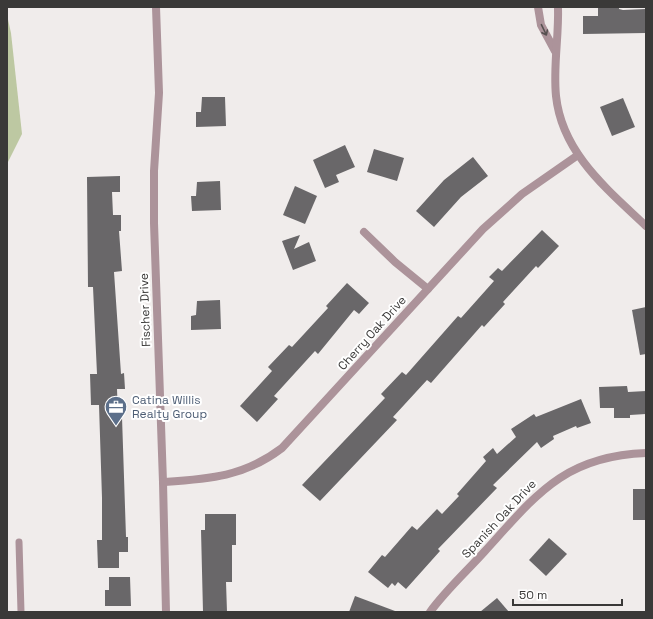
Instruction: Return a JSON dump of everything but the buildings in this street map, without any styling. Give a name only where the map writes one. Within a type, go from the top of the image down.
[{"type":"street","name":"Fischer Drive","points":[[156,7],[158,93],[154,172],[154,223],[166,612]]},
{"type":"street","points":[[538,7],[541,25],[555,52]]},
{"type":"street","points":[[558,7],[555,52],[556,96],[566,134],[578,155],[594,176],[646,226]]},
{"type":"street","name":"Cherry Oak Drive","points":[[163,482],[203,480],[226,476],[249,468],[272,456],[291,439],[496,217],[522,194],[578,155]]},
{"type":"street","points":[[364,232],[395,262],[428,289]]},
{"type":"street","name":"Spanish Oak Drive","points":[[430,612],[535,496],[559,477],[596,460],[614,456],[646,453]]},
{"type":"lane","points":[[19,542],[21,612]]},
{"type":"green space","points":[[7,15],[11,33],[22,134],[7,164]]},
{"type":"place","name":"Catina Willis Realty Group","points":[[116,426]]}]
